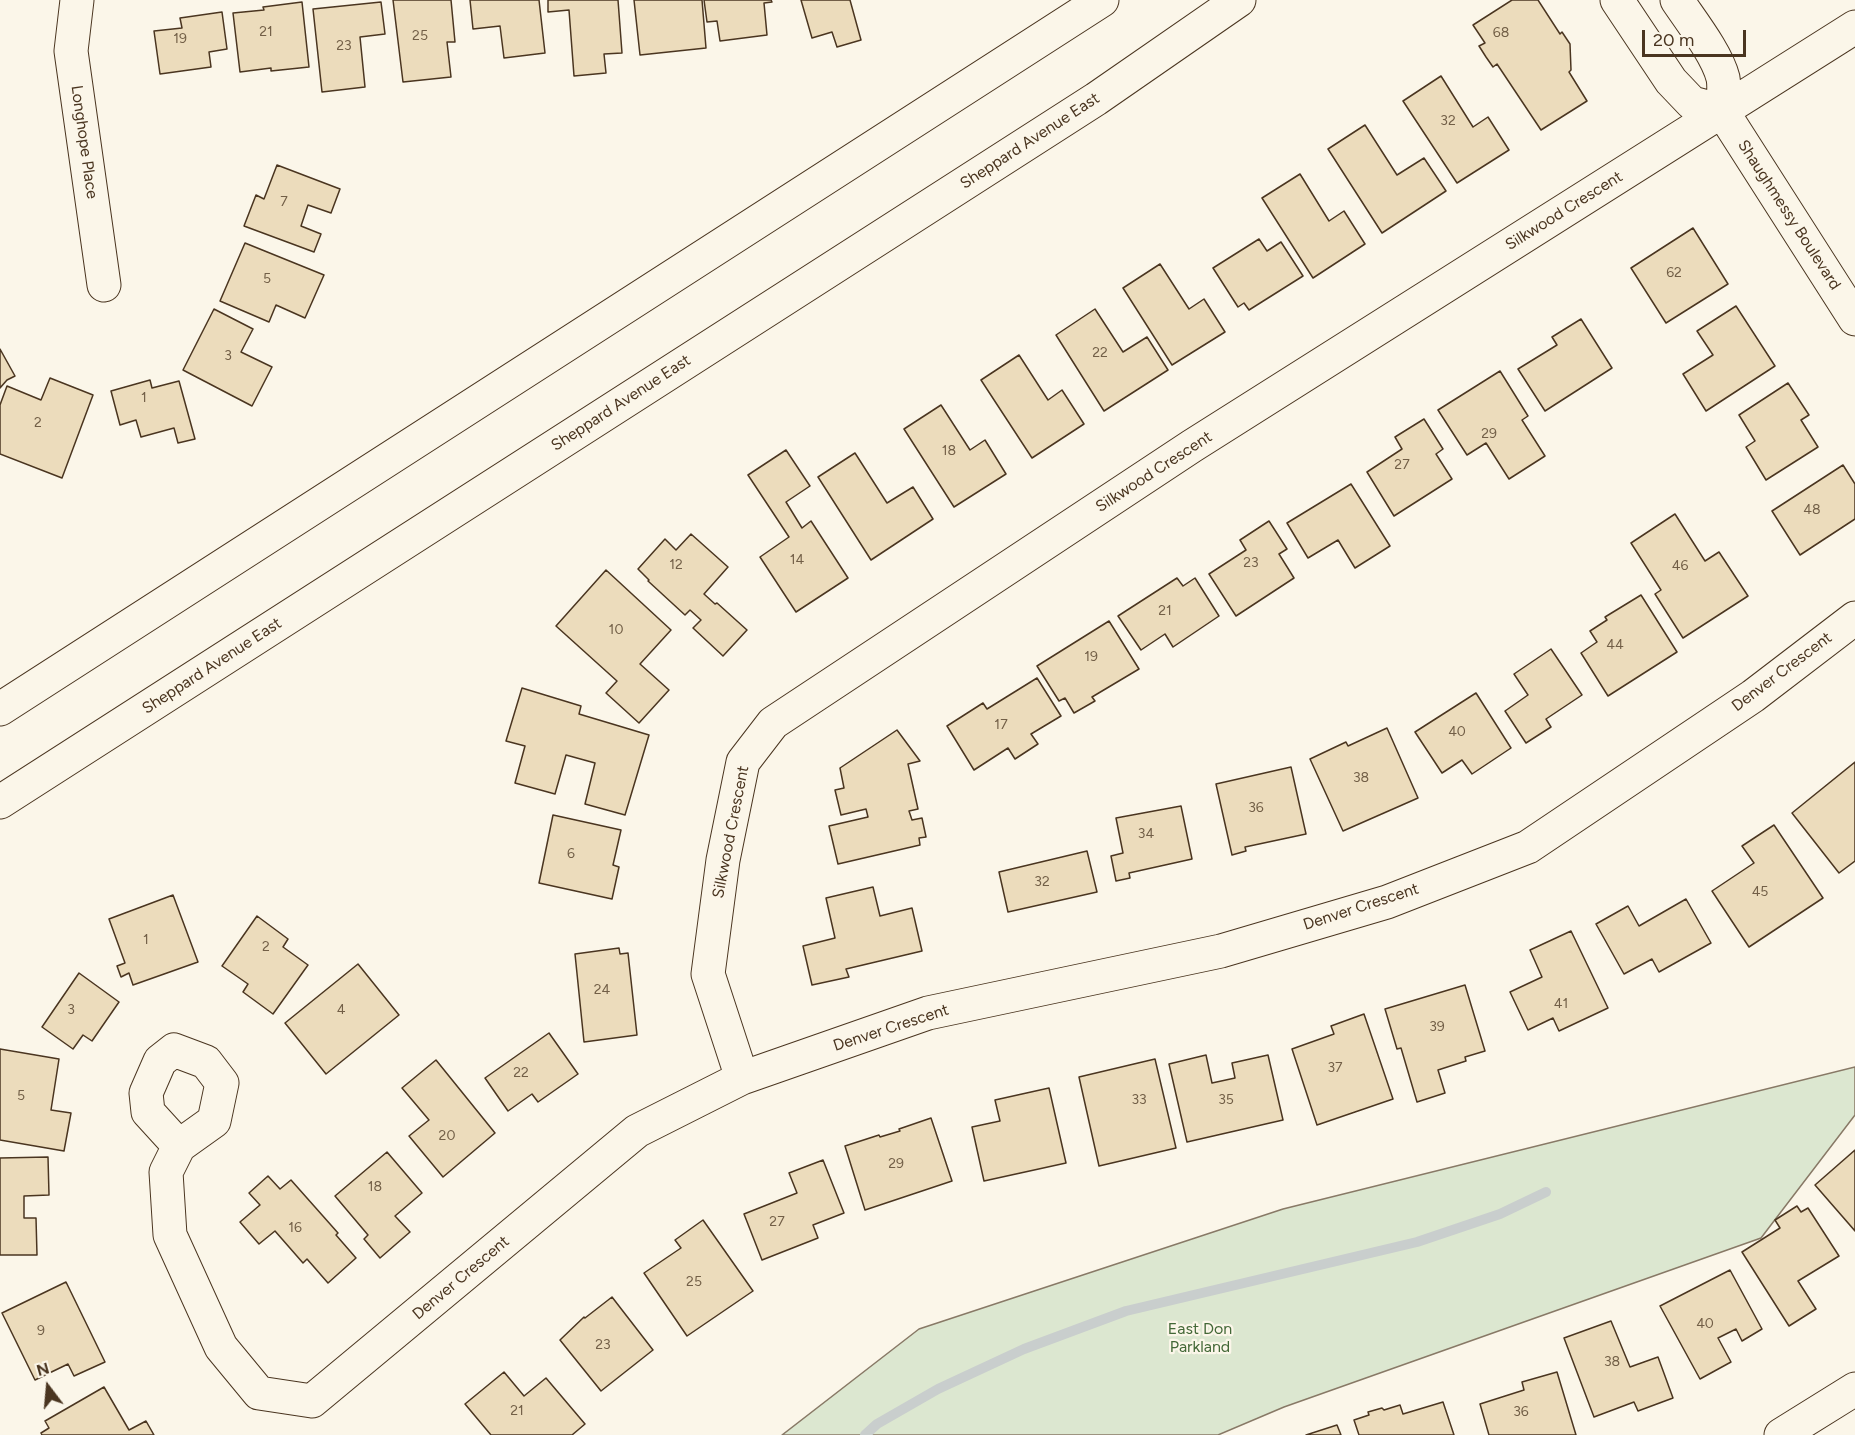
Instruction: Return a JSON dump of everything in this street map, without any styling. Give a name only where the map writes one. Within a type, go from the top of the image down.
[{"type":"street","name":"Longhope Place","points":[[77,0],[71,51],[104,285]]},
{"type":"street","points":[[0,709],[1102,0]]},
{"type":"street","name":"Sheppard Avenue East","points":[[0,802],[1096,99],[1239,0]]},
{"type":"street","points":[[1617,0],[1671,81],[1692,103],[1722,111],[1723,78],[1713,55],[1677,0]]},
{"type":"street","name":"Silkwood Crescent","points":[[742,1078],[708,974],[723,860],[743,762],[772,723],[1192,446],[1855,27]]},
{"type":"street","name":"Shaughmessy Boulevard","points":[[1722,111],[1855,319]]},
{"type":"street","name":"Denver Crescent","points":[[179,1146],[166,1172],[170,1235],[220,1347],[259,1393],[312,1401],[637,1131],[742,1078],[928,1013],[1221,951],[1376,905],[1528,847],[1753,696],[1855,618]]},
{"type":"street","points":[[1781,1435],[1855,1389]]},
{"type":"green space","name":"East Don Parkland","points":[[1855,1067],[1855,1115],[1761,1238],[1284,1407],[1218,1435],[782,1435],[919,1329],[1283,1209]]},
{"type":"building","points":[[393,0],[451,0],[455,42],[447,42],[451,77],[403,82]]},
{"type":"building","points":[[470,0],[539,0],[545,53],[504,58],[500,26],[473,29]]},
{"type":"building","points":[[548,0],[618,0],[622,53],[604,54],[606,73],[574,76],[569,10],[548,12]]},
{"type":"building","points":[[634,0],[702,0],[706,48],[640,55]]},
{"type":"building","points":[[704,0],[771,0],[772,2],[764,3],[767,35],[720,41],[717,21],[707,22]]},
{"type":"building","points":[[801,0],[850,0],[861,40],[837,47],[832,32],[812,38]]},
{"type":"building","points":[[1512,0],[1538,0],[1560,34],[1562,32],[1570,44],[1571,70],[1569,72],[1587,101],[1541,130],[1497,64],[1493,67],[1486,57],[1479,46],[1485,43],[1473,25]]},
{"type":"building","points":[[302,2],[309,67],[240,72],[233,13],[264,10],[263,7]]},
{"type":"building","points":[[381,2],[385,34],[360,37],[365,87],[322,92],[313,9]]},
{"type":"building","points":[[222,12],[227,49],[209,52],[211,67],[160,74],[154,31],[182,28],[180,18]]},
{"type":"building","points":[[1441,76],[1473,127],[1488,117],[1509,150],[1457,183],[1403,101]]},
{"type":"building","points":[[1365,125],[1397,175],[1424,158],[1446,191],[1382,233],[1328,149]]},
{"type":"building","points":[[277,165],[340,189],[331,213],[308,205],[301,226],[321,234],[314,252],[244,226],[256,195],[264,199]]},
{"type":"building","points":[[1300,174],[1329,221],[1344,211],[1365,244],[1313,278],[1262,198]]},
{"type":"building","points":[[1693,228],[1728,284],[1666,323],[1631,268]]},
{"type":"building","points":[[1259,239],[1267,251],[1281,242],[1303,276],[1249,310],[1244,303],[1238,307],[1213,268]]},
{"type":"building","points":[[245,243],[324,275],[305,318],[276,305],[269,322],[220,301]]},
{"type":"building","points":[[1160,264],[1189,309],[1204,299],[1225,332],[1172,365],[1123,288]]},
{"type":"building","points":[[1736,306],[1775,366],[1706,411],[1683,374],[1713,355],[1697,331]]},
{"type":"building","points":[[214,309],[253,329],[241,352],[272,367],[252,406],[183,370]]},
{"type":"building","points":[[1095,309],[1123,352],[1147,337],[1168,370],[1104,411],[1056,335]]},
{"type":"building","points":[[1581,319],[1612,368],[1545,411],[1518,369],[1557,345],[1552,337]]},
{"type":"building","points":[[0,349],[15,376],[7,380],[0,388]]},
{"type":"building","points":[[1019,355],[1048,400],[1062,390],[1084,424],[1032,458],[981,380]]},
{"type":"building","points":[[1500,371],[1528,416],[1522,420],[1545,456],[1509,479],[1486,443],[1467,455],[1438,410]]},
{"type":"building","points":[[50,378],[93,395],[62,478],[0,454],[0,405],[7,386],[41,400]]},
{"type":"building","points":[[150,380],[152,388],[179,381],[195,439],[178,443],[174,428],[141,437],[136,420],[120,425],[111,391]]},
{"type":"building","points":[[1788,383],[1809,415],[1801,420],[1818,447],[1766,480],[1746,447],[1755,441],[1739,415]]},
{"type":"building","points":[[941,405],[970,450],[985,440],[1006,474],[954,507],[904,429]]},
{"type":"building","points":[[1424,419],[1443,449],[1436,454],[1452,479],[1394,516],[1367,472],[1402,449],[1395,437]]},
{"type":"building","points":[[786,450],[810,486],[786,502],[802,528],[811,521],[848,578],[796,612],[760,557],[789,537],[748,475]]},
{"type":"building","points":[[855,453],[887,503],[913,487],[933,519],[871,560],[818,477]]},
{"type":"building","points":[[1843,465],[1855,484],[1855,519],[1800,555],[1772,511]]},
{"type":"building","points":[[1351,484],[1390,546],[1355,568],[1338,540],[1308,558],[1287,523]]},
{"type":"building","points":[[1675,514],[1705,561],[1719,552],[1748,596],[1683,638],[1655,594],[1661,590],[1631,543]]},
{"type":"building","points":[[1269,521],[1287,549],[1279,554],[1294,578],[1236,616],[1209,574],[1246,550],[1240,540]]},
{"type":"building","points":[[691,534],[728,567],[704,594],[747,630],[723,656],[693,628],[701,620],[690,610],[685,615],[638,569],[665,539],[676,550]]},
{"type":"building","points":[[606,570],[671,630],[640,664],[669,690],[639,723],[606,693],[617,681],[556,626]]},
{"type":"building","points":[[1177,578],[1183,586],[1195,578],[1219,616],[1173,647],[1165,634],[1141,650],[1118,616]]},
{"type":"building","points":[[1641,595],[1677,652],[1608,696],[1581,653],[1597,642],[1590,631],[1607,620],[1605,617]]},
{"type":"building","points":[[1109,621],[1139,669],[1092,697],[1095,701],[1074,713],[1065,698],[1059,701],[1037,666]]},
{"type":"building","points":[[1551,649],[1582,695],[1546,719],[1551,727],[1526,743],[1505,711],[1528,695],[1514,674]]},
{"type":"building","points":[[1037,678],[1061,716],[1031,734],[1038,744],[1015,759],[1008,748],[974,770],[947,726],[983,703],[987,709]]},
{"type":"building","points":[[522,688],[581,706],[579,714],[649,735],[625,815],[585,804],[595,763],[566,755],[555,794],[515,783],[525,746],[506,741]]},
{"type":"building","points":[[1476,693],[1511,748],[1472,774],[1462,760],[1442,773],[1415,732]]},
{"type":"building","points":[[1387,728],[1418,798],[1343,831],[1310,759],[1346,742],[1348,746]]},
{"type":"building","points":[[897,730],[920,761],[908,764],[918,809],[909,811],[912,820],[922,818],[926,837],[919,838],[920,845],[838,864],[829,826],[868,817],[866,809],[841,815],[835,790],[844,788],[840,768]]},
{"type":"building","points":[[1855,762],[1855,861],[1839,873],[1792,813]]},
{"type":"building","points":[[1291,767],[1306,834],[1245,847],[1246,851],[1232,855],[1216,784]]},
{"type":"building","points":[[1181,806],[1192,859],[1129,873],[1130,878],[1116,881],[1111,856],[1123,853],[1116,818]]},
{"type":"building","points":[[553,815],[621,830],[613,865],[619,867],[612,899],[539,883]]},
{"type":"building","points":[[1774,825],[1823,898],[1749,947],[1712,891],[1754,863],[1742,846]]},
{"type":"building","points":[[1087,851],[1097,892],[1008,912],[999,872]]},
{"type":"building","points":[[873,887],[880,916],[912,908],[922,951],[846,969],[849,977],[812,985],[803,946],[835,938],[826,898]]},
{"type":"building","points":[[173,895],[198,962],[133,985],[129,973],[121,977],[117,966],[125,963],[109,919]]},
{"type":"building","points":[[1686,899],[1711,943],[1659,972],[1652,959],[1624,974],[1596,924],[1628,906],[1639,926]]},
{"type":"building","points":[[257,916],[288,939],[283,947],[308,965],[273,1014],[243,992],[248,984],[222,966]]},
{"type":"building","points":[[1571,931],[1608,1008],[1559,1031],[1553,1018],[1528,1030],[1510,992],[1542,977],[1530,950]]},
{"type":"building","points":[[619,948],[620,954],[628,953],[637,1035],[584,1042],[575,954]]},
{"type":"building","points":[[358,964],[399,1015],[326,1074],[285,1023]]},
{"type":"building","points":[[79,973],[119,1002],[92,1041],[83,1035],[73,1049],[42,1027]]},
{"type":"building","points":[[1465,985],[1485,1051],[1465,1057],[1466,1061],[1438,1070],[1445,1093],[1417,1102],[1401,1048],[1397,1049],[1385,1009]]},
{"type":"building","points":[[1364,1014],[1393,1099],[1317,1125],[1292,1049],[1334,1034],[1331,1026]]},
{"type":"building","points":[[549,1033],[578,1074],[538,1102],[532,1094],[508,1111],[485,1078]]},
{"type":"building","points":[[0,1049],[59,1059],[51,1110],[71,1113],[64,1151],[0,1140]]},
{"type":"building","points":[[1206,1055],[1212,1083],[1235,1078],[1232,1063],[1268,1055],[1283,1120],[1187,1142],[1169,1064]]},
{"type":"building","points":[[1155,1059],[1176,1148],[1099,1166],[1079,1077]]},
{"type":"building","points":[[436,1060],[495,1133],[443,1177],[409,1136],[429,1120],[402,1088]]},
{"type":"building","points":[[1049,1088],[1066,1163],[984,1181],[972,1127],[1000,1121],[995,1100]]},
{"type":"building","points":[[931,1118],[952,1181],[865,1210],[845,1146],[900,1131],[899,1129]]},
{"type":"building","points":[[1855,1150],[1855,1231],[1815,1185]]},
{"type":"building","points":[[387,1152],[422,1193],[395,1216],[410,1232],[380,1258],[364,1239],[368,1235],[335,1196]]},
{"type":"building","points":[[48,1157],[49,1195],[24,1196],[24,1218],[36,1218],[37,1255],[0,1255],[0,1158]]},
{"type":"building","points":[[823,1160],[844,1213],[813,1225],[818,1238],[762,1260],[744,1214],[797,1193],[789,1173]]},
{"type":"building","points":[[268,1176],[280,1189],[291,1180],[338,1233],[336,1235],[356,1258],[328,1283],[307,1259],[303,1263],[275,1231],[259,1244],[240,1222],[260,1205],[249,1193]]},
{"type":"building","points":[[1797,1206],[1801,1212],[1808,1208],[1839,1256],[1798,1281],[1816,1309],[1789,1326],[1742,1252],[1780,1228],[1775,1220]]},
{"type":"building","points":[[703,1220],[753,1291],[687,1336],[644,1273],[681,1248],[675,1240]]},
{"type":"building","points":[[1730,1270],[1762,1329],[1742,1341],[1736,1329],[1718,1338],[1731,1362],[1700,1379],[1660,1306]]},
{"type":"building","points":[[66,1282],[105,1362],[74,1376],[68,1364],[35,1380],[2,1313]]},
{"type":"building","points":[[612,1297],[653,1350],[601,1391],[560,1340],[584,1317]]},
{"type":"building","points":[[1611,1321],[1630,1367],[1658,1357],[1673,1398],[1638,1411],[1634,1402],[1594,1417],[1564,1338]]},
{"type":"building","points":[[504,1372],[524,1396],[546,1378],[585,1424],[572,1435],[491,1435],[465,1404]]},
{"type":"building","points":[[1557,1372],[1576,1435],[1489,1435],[1480,1404],[1524,1390],[1522,1382]]},
{"type":"building","points":[[104,1387],[129,1430],[146,1421],[154,1435],[42,1435],[41,1433],[49,1428],[45,1421]]},
{"type":"building","points":[[1443,1402],[1454,1435],[1359,1435],[1354,1420],[1369,1415],[1368,1412],[1382,1408],[1384,1410],[1400,1405],[1403,1414]]},
{"type":"building","points":[[1337,1425],[1341,1435],[1306,1435]]},
{"type":"waterway","points":[[865,1435],[877,1424],[938,1389],[1024,1349],[1126,1311],[1417,1242],[1500,1214],[1546,1192]]}]
